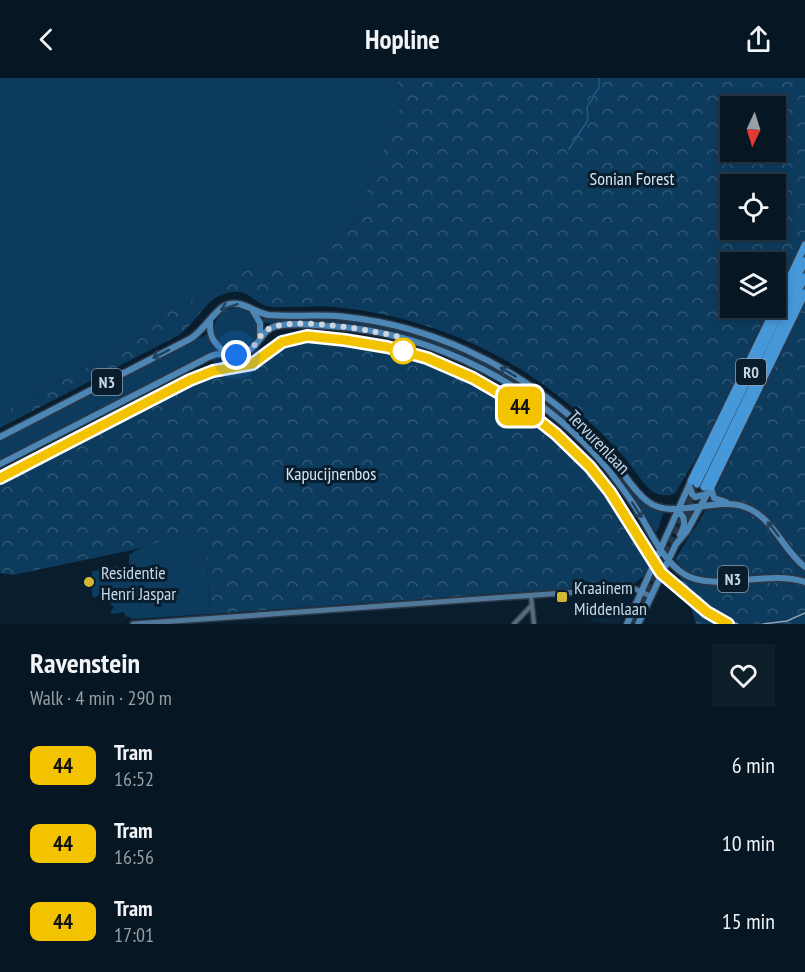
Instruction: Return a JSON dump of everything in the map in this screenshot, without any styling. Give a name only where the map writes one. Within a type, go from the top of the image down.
[{"type":"highway","points":[[786,284],[805,245]]},
{"type":"highway","name":"R0","points":[[702,487],[805,261]]},
{"type":"highway","name":"R0","points":[[702,487],[805,277]]},
{"type":"highway","points":[[702,487],[805,293]]},
{"type":"highway","points":[[702,487],[771,318]]},
{"type":"main road","name":"Tervurenlaan","points":[[0,437],[190,339],[226,305],[240,304],[270,315],[318,315],[379,322],[434,337],[479,356],[516,376],[545,396],[596,441],[645,500],[652,505],[680,509],[732,503]]},
{"type":"main road","points":[[252,309],[260,323],[260,338]]},
{"type":"main road","points":[[210,322],[210,334],[213,341],[228,354]]},
{"type":"main road","name":"Tervurenlaan","points":[[0,464],[203,360],[219,354],[243,354],[250,350],[265,331],[278,326],[308,324],[354,328],[431,347],[486,372],[539,404],[588,447],[624,490],[669,558],[679,570],[690,577],[702,581],[789,577],[805,582]]},
{"type":"main road","points":[[702,487],[716,499],[751,510],[764,519],[805,567]]},
{"type":"main road","points":[[676,544],[702,506],[702,487]]},
{"type":"main road","points":[[627,624],[680,509],[702,487]]},
{"type":"main road","points":[[638,624],[685,524],[680,509]]},
{"type":"main road","points":[[662,571],[679,570]]},
{"type":"street","points":[[134,624],[633,588],[650,596]]},
{"type":"street","points":[[531,596],[534,624]]},
{"type":"street","points":[[514,624],[532,605]]},
{"type":"shaded area","points":[[609,610],[623,617],[619,624],[587,622]]},
{"type":"green space","points":[[0,78],[394,78],[405,94],[355,221],[317,255],[276,270],[257,268],[240,259],[230,283],[211,294],[162,311],[144,335],[0,414]]},
{"type":"green space","name":"Sonian Forest","points":[[394,78],[805,78],[805,624],[696,624],[684,585],[681,583],[680,566],[675,559],[702,517],[730,459],[703,446],[675,494],[664,495],[653,492],[592,424],[532,377],[507,361],[453,335],[396,317],[336,307],[272,307],[260,303],[245,293],[231,292],[210,302],[179,335],[0,428],[0,414],[144,335],[162,311],[211,294],[230,283],[240,259],[257,262],[257,268],[276,270],[317,255],[355,221],[405,94]]},
{"type":"green space","points":[[236,308],[251,315],[258,330],[251,345],[236,352],[221,345],[214,330],[221,315]]},
{"type":"green space","points":[[264,318],[310,318],[355,322],[398,331],[440,344],[481,361],[520,383],[556,409],[590,440],[634,492],[654,508],[664,511],[657,532],[623,483],[605,462],[524,392],[482,366],[423,342],[392,334],[329,324],[265,323]]},
{"type":"green space","points":[[205,335],[214,349],[213,352],[0,461],[0,441]]},
{"type":"green space","name":"Kapucijnenbos","points":[[307,338],[369,345],[421,358],[481,384],[510,401],[562,442],[586,466],[613,499],[650,561],[644,576],[634,584],[210,614],[205,537],[161,541],[137,549],[13,575],[0,573],[0,480],[191,382],[214,373],[252,365],[283,343]]},
{"type":"green space","points":[[205,537],[210,614],[133,619],[125,616],[124,612],[112,614],[110,612],[114,607],[100,594],[95,598],[92,596],[92,571],[110,570],[110,567],[129,567],[129,555],[155,543]]},
{"type":"waterway","points":[[594,95],[599,88],[599,78]]},
{"type":"waterway","points":[[569,149],[588,120],[587,107],[594,96]]},
{"type":"tunnel","points":[[641,599],[697,484]]},
{"type":"tunnel","points":[[683,528],[704,487]]},
{"type":"tunnel","points":[[635,624],[650,591]]},
{"type":"tram line","points":[[0,475],[189,378],[213,369],[250,362],[281,340],[307,334],[345,337],[397,347],[428,356],[474,376],[519,402],[558,433],[613,490],[662,571],[716,616],[738,624]]},
{"type":"tram line","name":"44","points":[[0,478],[190,380],[213,371],[252,364],[289,339],[307,336],[387,347],[427,358],[473,378],[518,404],[556,434],[590,467],[610,492],[661,573],[707,612],[728,624]]},
{"type":"tram line","points":[[763,624],[787,621],[805,613]]},
{"type":"place","name":"Residentie Henri Jaspar","points":[[89,582]]},
{"type":"place","name":"Kraainem Middenlaan","points":[[562,597]]},
{"type":"route","points":[[236,355],[250,350],[270,328],[308,324],[345,327],[404,338],[403,351]]}]
